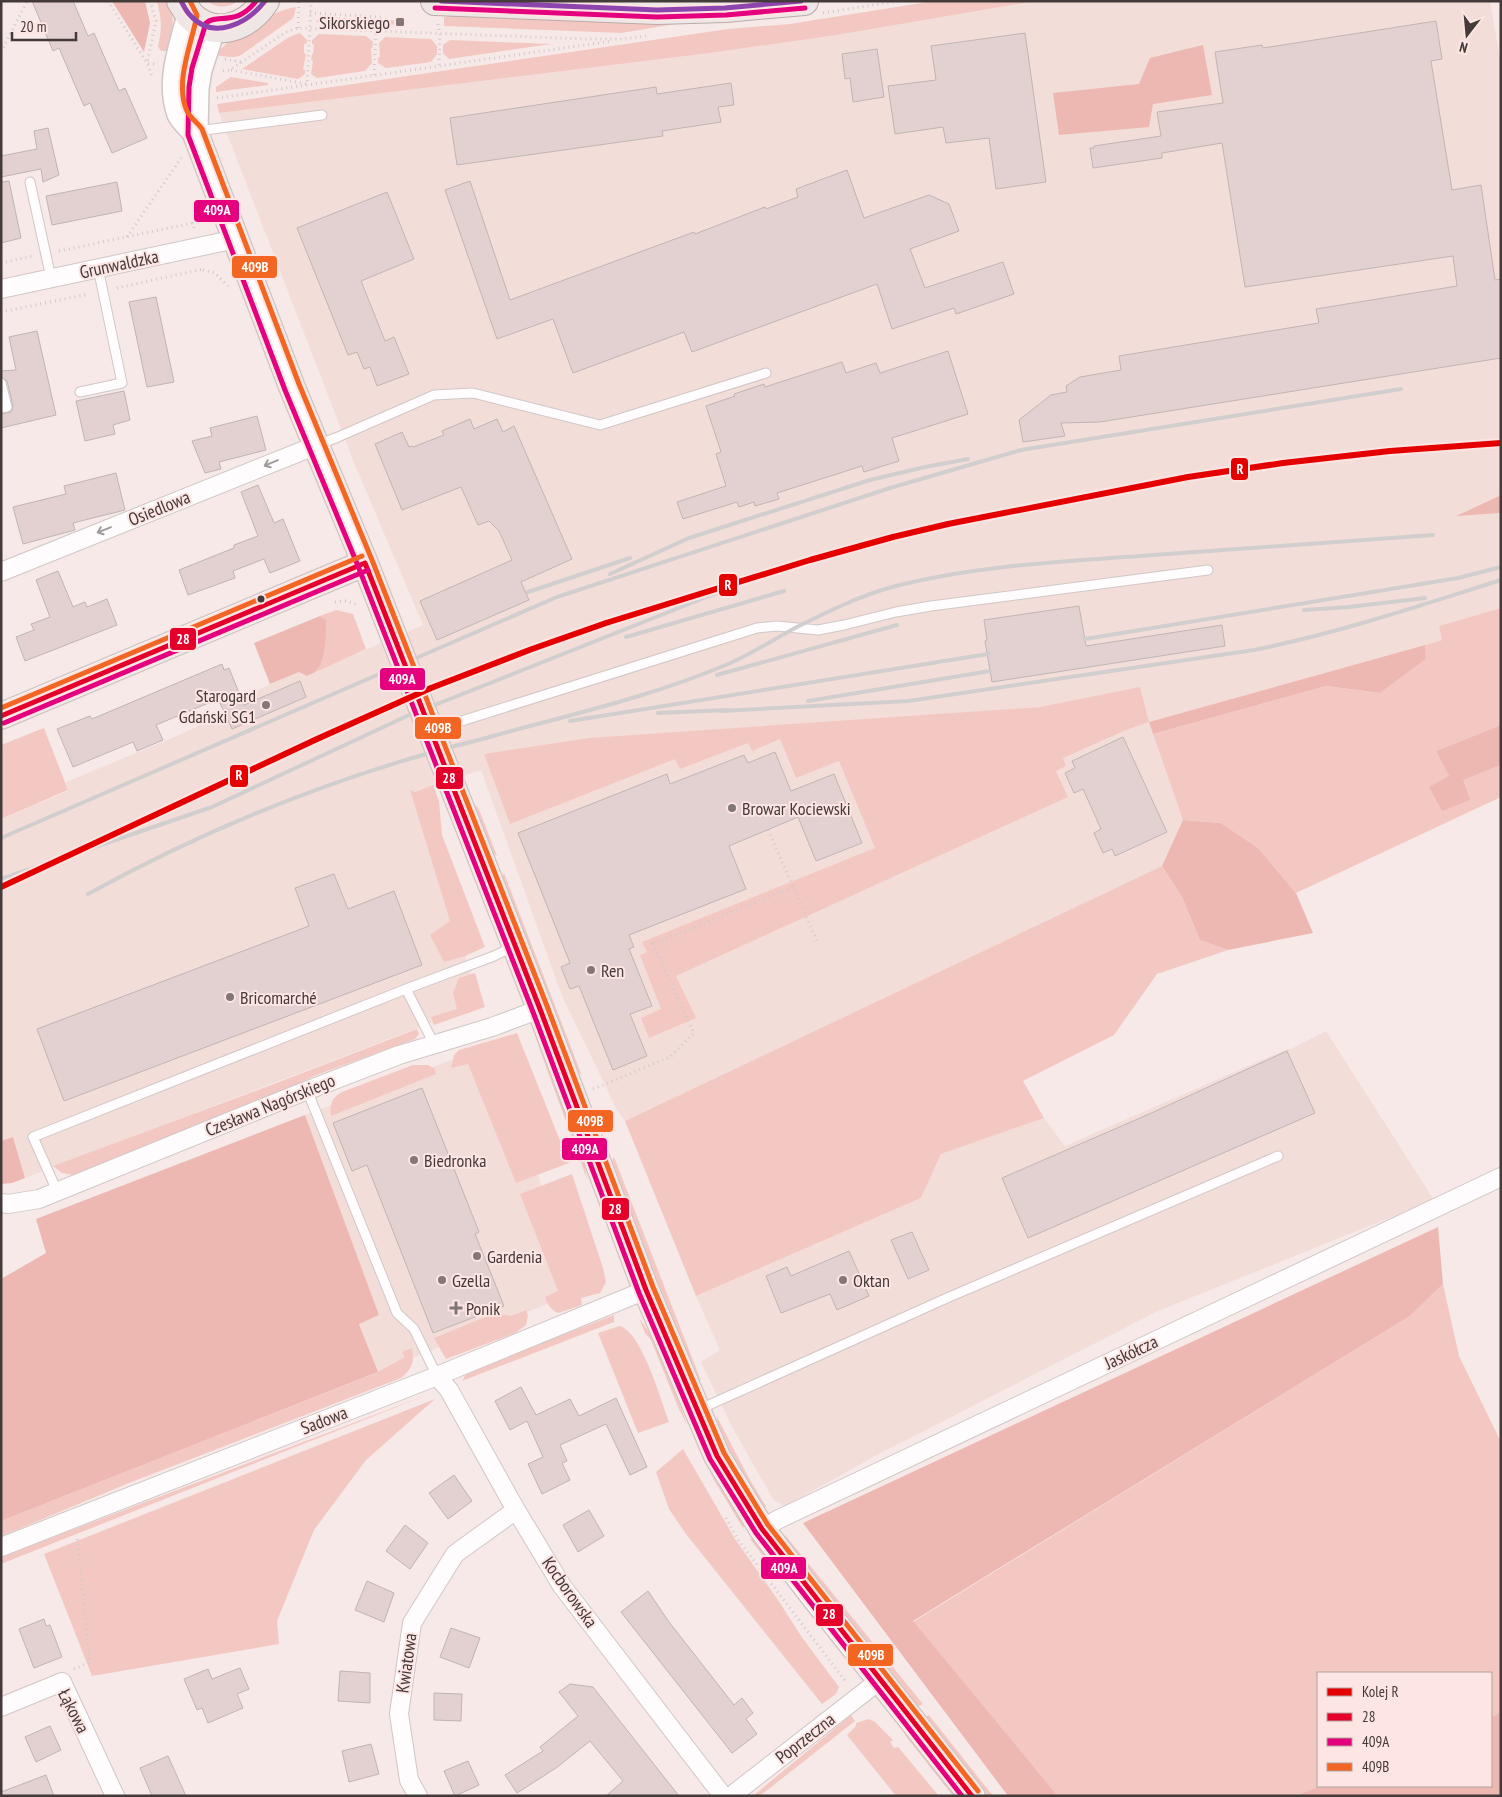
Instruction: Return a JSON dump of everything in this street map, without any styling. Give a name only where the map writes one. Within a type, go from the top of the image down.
[{"type":"main road","points":[[264,1],[258,12],[245,23],[229,28],[195,14],[177,67],[175,88],[180,115],[195,132],[292,387],[365,563],[540,1008],[646,1290],[717,1456],[762,1529],[972,1796]]},
{"type":"main road","points":[[436,10],[656,10],[725,8],[804,1]]},
{"type":"main road","points":[[1,716],[365,563]]},
{"type":"street","name":"Grunwaldzka","points":[[1,289],[236,239]]},
{"type":"street","name":"Osiedlowa","points":[[1,572],[317,445]]},
{"type":"street","name":"Czesława Nagórskiego","points":[[1,1203],[8,1204],[39,1199],[307,1090],[399,1055],[492,1027],[540,1008]]},
{"type":"street","name":"Jaskółcza","points":[[762,1529],[777,1520],[1501,1177]]},
{"type":"street","name":"Sadowa","points":[[1,1547],[437,1376],[646,1290]]},
{"type":"street","name":"Kocborowska","points":[[437,1376],[449,1390],[516,1510],[562,1586],[723,1796]]},
{"type":"street","name":"Kwiatowa","points":[[418,1796],[408,1780],[399,1714],[412,1623],[455,1554],[516,1510]]},
{"type":"street","name":"Poprzeczna","points":[[731,1796],[880,1680]]},
{"type":"street","name":"Łąkowa","points":[[1,1707],[62,1682],[116,1796]]},
{"type":"lane","points":[[195,132],[322,115]]},
{"type":"lane","points":[[30,182],[51,278]]},
{"type":"lane","points":[[80,392],[122,383],[98,268]]},
{"type":"lane","points":[[317,445],[434,395],[473,393],[600,425],[766,373]]},
{"type":"lane","points":[[1,383],[7,407],[1,408]]},
{"type":"lane","points":[[431,731],[757,628],[777,626],[818,630],[931,606],[1208,570]]},
{"type":"lane","points":[[57,1191],[34,1137],[406,989],[494,956],[515,946]]},
{"type":"lane","points":[[406,989],[434,1044]]},
{"type":"lane","points":[[307,1090],[397,1313],[414,1329],[437,1376]]},
{"type":"lane","points":[[697,1410],[947,1298],[1278,1156]]},
{"type":"path","points":[[1,52],[27,1]]},
{"type":"path","points":[[108,1],[147,63]]},
{"type":"path","points":[[150,1],[156,21],[151,48]]},
{"type":"path","points":[[298,28],[299,1]]},
{"type":"path","points":[[307,84],[311,5]]},
{"type":"path","points":[[436,10],[440,34],[440,65]]},
{"type":"path","points":[[310,13],[380,16]]},
{"type":"path","points":[[374,75],[376,31]]},
{"type":"path","points":[[211,99],[623,39]]},
{"type":"path","points":[[230,70],[242,62]]},
{"type":"path","points":[[221,71],[230,70],[307,84]]},
{"type":"path","points":[[127,237],[181,157]]},
{"type":"path","points":[[1,263],[193,222]]},
{"type":"path","points":[[768,830],[817,941]]},
{"type":"path","points":[[594,1095],[592,1089],[670,1057],[694,1033],[653,944],[793,887]]},
{"type":"path","points":[[77,1536],[90,1662]]},
{"type":"shaded area","points":[[112,1],[145,1],[150,23],[144,52]]},
{"type":"shaded area","points":[[157,1],[169,1],[171,8],[173,26],[169,51],[161,51],[158,47],[161,24]]},
{"type":"shaded area","points":[[207,1],[238,1],[222,7]]},
{"type":"shaded area","points":[[934,1],[1036,1],[837,35],[710,53],[219,113],[217,104],[728,29],[790,24]]},
{"type":"shaded area","points":[[1036,1],[1490,1],[1501,65],[1501,495],[1457,515],[1501,513],[1501,608],[1439,626],[1442,640],[1149,722],[1183,820],[1162,866],[625,1121],[617,1110],[562,996],[481,770],[411,793],[481,1004],[25,1178],[13,1137],[1,1141],[1,819],[68,791],[66,782],[172,738],[256,699],[253,693],[270,684],[299,672],[307,675],[423,625],[355,465],[219,113],[710,53],[837,35]]},
{"type":"shaded area","points":[[296,7],[292,19],[241,55],[232,57],[214,55],[252,25],[274,14]]},
{"type":"shaded area","points":[[490,10],[737,14],[621,33],[444,26],[444,17]]},
{"type":"shaded area","points":[[320,17],[405,21],[405,25],[316,22]]},
{"type":"shaded area","points":[[300,33],[307,40],[306,44],[304,44],[304,53],[306,54],[303,69],[305,74],[298,79],[242,69],[289,37]]},
{"type":"shaded area","points":[[319,34],[366,36],[373,42],[371,48],[372,63],[365,71],[317,78],[311,74],[313,61],[311,60],[314,45],[312,40]]},
{"type":"shaded area","points":[[385,37],[431,39],[437,46],[437,54],[431,62],[386,68],[378,63],[378,58],[380,57],[379,43]]},
{"type":"shaded area","points":[[450,40],[551,44],[449,59],[443,53],[443,45]]},
{"type":"shaded area","points":[[1203,45],[1212,95],[1153,104],[1149,127],[1059,135],[1053,93],[1139,84],[1150,58]]},
{"type":"shaded area","points":[[231,77],[268,83],[268,85],[216,92],[216,87]]},
{"type":"shaded area","points":[[1501,495],[1501,513],[1456,516]]},
{"type":"shaded area","points":[[1501,608],[1501,725],[1436,751],[1449,776],[1462,780],[1501,765],[1501,797],[1296,893],[1258,848],[1221,823],[1183,820],[1153,734],[1326,686],[1380,693],[1426,659],[1425,645],[1442,640],[1439,626]]},
{"type":"shaded area","points":[[336,610],[353,614],[366,649],[316,672],[322,660],[326,620],[320,616]]},
{"type":"shaded area","points":[[320,616],[326,620],[326,633],[325,648],[319,668],[307,676],[299,672],[270,684],[254,643]]},
{"type":"shaded area","points":[[1425,645],[1426,659],[1380,693],[1326,686],[1153,734],[1149,722]]},
{"type":"shaded area","points":[[1140,687],[1149,722],[1126,730],[1063,758],[1066,766],[1056,771],[1068,797],[676,976],[696,1018],[649,1038],[641,1018],[661,1009],[640,955],[647,952],[642,942],[875,848],[839,761],[796,778],[780,739],[752,751],[748,743],[680,769],[675,759],[510,824],[484,754],[589,738],[1040,707]]},
{"type":"shaded area","points":[[1501,725],[1501,765],[1463,780],[1470,800],[1442,811],[1429,787],[1449,776],[1436,751]]},
{"type":"shaded area","points":[[44,728],[68,790],[1,819],[1,745]]},
{"type":"shaded area","points":[[433,785],[439,801],[442,835],[485,947],[465,956],[444,962],[430,935],[450,921],[410,790],[415,792]]},
{"type":"shaded area","points":[[477,806],[497,856],[491,852],[473,807]]},
{"type":"shaded area","points":[[1183,820],[1221,823],[1258,848],[1296,893],[1313,933],[1228,950],[1200,940],[1182,897],[1162,866]]},
{"type":"shaded area","points":[[1162,866],[1182,897],[1200,940],[1228,950],[1157,974],[1114,1035],[1023,1081],[1044,1118],[941,1154],[921,1198],[696,1296],[625,1121]]},
{"type":"shaded area","points":[[504,873],[582,1076],[572,1063],[501,880]]},
{"type":"shaded area","points":[[475,973],[485,1007],[434,1025],[431,1017],[457,1009],[453,993],[459,978]]},
{"type":"shaded area","points":[[417,1029],[419,1034],[415,1039],[314,1076],[256,1104],[73,1175],[62,1173],[53,1166],[266,1087]]},
{"type":"shaded area","points":[[1326,1031],[1434,1200],[1158,1311],[877,1455],[785,1506],[773,1499],[731,1425],[701,1362],[720,1350],[696,1296],[921,1198],[941,1154],[1044,1118],[1065,1146],[1287,1049],[1291,1049]]},
{"type":"shaded area","points":[[517,1033],[569,1163],[516,1183],[468,1064],[451,1068],[454,1055],[459,1050]]},
{"type":"shaded area","points":[[534,1034],[584,1161],[587,1179]]},
{"type":"shaded area","points":[[494,1044],[577,1292],[378,1372],[359,1323],[379,1315],[305,1115]]},
{"type":"shaded area","points":[[413,1065],[428,1065],[435,1069],[436,1074],[331,1116],[332,1102],[338,1094]]},
{"type":"shaded area","points":[[305,1115],[379,1315],[359,1324],[378,1372],[1,1521],[1,1279],[46,1253],[36,1219]]},
{"type":"shaded area","points":[[13,1137],[25,1178],[12,1183],[1,1184],[1,1141]]},
{"type":"shaded area","points":[[614,1157],[701,1381],[693,1371],[611,1163]]},
{"type":"shaded area","points":[[572,1174],[606,1282],[600,1293],[581,1298],[582,1305],[558,1313],[553,1310],[545,1297],[558,1291],[520,1194]]},
{"type":"shaded area","points":[[1438,1227],[1443,1284],[1410,1316],[913,1621],[1058,1796],[1008,1796],[803,1523]]},
{"type":"shaded area","points":[[1443,1284],[1459,1356],[1501,1442],[1501,1712],[1492,1716],[1492,1672],[1317,1672],[1318,1787],[1295,1796],[1058,1796],[913,1622],[1410,1316]]},
{"type":"shaded area","points":[[526,1310],[528,1315],[526,1325],[515,1333],[446,1359],[434,1338],[495,1313],[511,1316]]},
{"type":"shaded area","points":[[614,1315],[614,1322],[462,1381],[471,1370]]},
{"type":"shaded area","points":[[639,1318],[656,1342],[688,1427],[651,1340],[645,1333]]},
{"type":"shaded area","points":[[620,1326],[628,1331],[643,1354],[650,1368],[669,1422],[638,1433],[598,1333]]},
{"type":"shaded area","points":[[412,1348],[412,1365],[401,1378],[129,1483],[1,1535],[1,1521],[376,1373],[405,1357],[402,1352]]},
{"type":"shaded area","points":[[432,1393],[1,1564],[1,1557]]},
{"type":"shaded area","points":[[435,1399],[366,1460],[314,1530],[277,1621],[279,1644],[92,1676],[44,1554]]},
{"type":"shaded area","points":[[717,1417],[767,1508],[758,1502],[732,1456],[716,1424]]},
{"type":"shaded area","points":[[695,1441],[745,1524],[743,1528],[714,1480]]},
{"type":"shaded area","points":[[683,1449],[735,1539],[801,1636],[839,1687],[836,1694],[822,1704],[686,1534],[669,1509],[656,1472]]},
{"type":"shaded area","points":[[785,1535],[923,1704],[917,1707],[838,1609],[785,1539]]},
{"type":"shaded area","points":[[754,1538],[786,1586],[750,1539]]},
{"type":"shaded area","points":[[1501,1712],[1501,1796],[1295,1796],[1318,1787],[1492,1787],[1492,1716]]},
{"type":"shaded area","points":[[851,1715],[855,1721],[770,1788],[759,1796],[753,1796]]},
{"type":"shaded area","points":[[929,1715],[993,1796],[988,1796],[925,1718]]},
{"type":"shaded area","points":[[869,1719],[875,1722],[893,1740],[890,1742],[894,1748],[898,1747],[939,1796],[896,1796],[847,1735],[856,1726],[856,1723]]},
{"type":"shaded area","points":[[908,1732],[958,1796],[953,1796],[905,1735]]},
{"type":"building","points":[[32,1],[73,1],[88,36],[94,33],[119,91],[125,88],[147,138],[112,153],[90,103],[84,106],[59,48],[53,51]]},
{"type":"building","points":[[1436,21],[1442,59],[1431,61],[1452,190],[1481,185],[1495,280],[1501,279],[1501,358],[1100,422],[1061,423],[1065,436],[1023,442],[1019,420],[1051,395],[1067,392],[1066,386],[1080,377],[1121,370],[1119,356],[1319,323],[1316,309],[1457,286],[1453,256],[1245,287],[1222,143],[1162,153],[1162,158],[1093,168],[1090,148],[1161,136],[1157,112],[1223,103],[1215,52],[1262,45],[1263,48]]},
{"type":"building","points":[[1025,33],[1046,182],[996,189],[989,138],[946,143],[943,127],[895,134],[888,86],[936,80],[931,46]]},
{"type":"building","points":[[877,49],[884,97],[853,102],[850,78],[845,79],[842,54]]},
{"type":"building","points":[[731,83],[734,105],[718,107],[721,122],[662,131],[663,136],[457,165],[450,118],[656,87],[657,94]]},
{"type":"building","points":[[48,128],[59,175],[43,182],[41,169],[1,177],[1,156],[37,149],[34,131]]},
{"type":"building","points":[[847,170],[864,218],[929,195],[949,204],[959,231],[910,249],[925,288],[1003,262],[1014,294],[956,314],[954,308],[892,329],[877,284],[692,352],[684,332],[573,373],[553,319],[497,339],[445,190],[470,181],[510,300],[694,232],[695,234],[765,207],[766,209],[798,197],[796,189]]},
{"type":"building","points":[[9,181],[21,238],[1,243],[1,182]]},
{"type":"building","points":[[117,182],[122,211],[52,225],[46,196]]},
{"type":"building","points":[[387,192],[414,259],[361,281],[385,341],[394,337],[409,374],[377,386],[370,367],[364,369],[357,352],[348,355],[297,228]]},
{"type":"building","points":[[156,297],[174,382],[147,387],[129,302]]},
{"type":"building","points":[[37,331],[56,415],[1,428],[1,414],[11,412],[13,406],[7,381],[1,377],[1,371],[16,370],[9,337]]},
{"type":"building","points":[[948,351],[968,414],[892,438],[899,461],[864,472],[862,466],[777,493],[779,499],[755,506],[754,502],[739,507],[737,502],[683,519],[677,502],[726,486],[716,454],[721,452],[706,406],[764,384],[765,387],[842,362],[846,373],[876,363],[880,373]]},
{"type":"building","points":[[124,391],[130,420],[113,425],[115,434],[85,441],[76,401]]},
{"type":"building","points":[[257,416],[266,450],[219,462],[221,469],[205,473],[192,441],[212,436],[210,428]]},
{"type":"building","points":[[470,419],[474,429],[497,419],[503,432],[514,426],[572,559],[521,582],[529,600],[437,640],[420,601],[512,560],[499,531],[489,521],[478,525],[461,487],[402,510],[375,444],[402,432],[409,447],[413,447],[444,435],[442,431]]},
{"type":"building","points":[[116,473],[125,510],[73,523],[75,530],[23,544],[13,507],[66,494],[64,486]]},
{"type":"building","points":[[258,485],[274,523],[283,519],[300,561],[270,573],[264,559],[233,571],[235,578],[188,595],[179,570],[234,548],[234,545],[258,536],[241,492]]},
{"type":"building","points":[[58,571],[73,607],[85,602],[87,607],[107,599],[117,625],[25,661],[16,637],[34,630],[31,624],[50,617],[36,580]]},
{"type":"building","points":[[1079,606],[1086,646],[1222,625],[1225,646],[992,682],[985,641],[987,640],[984,620]]},
{"type":"building","points":[[222,664],[224,670],[229,668],[244,705],[300,681],[306,697],[232,729],[218,699],[156,725],[163,740],[137,751],[133,742],[73,767],[57,729],[90,716],[92,719]]},
{"type":"building","points":[[1123,737],[1167,832],[1115,856],[1112,849],[1103,853],[1094,833],[1101,829],[1083,789],[1074,793],[1065,773],[1075,768],[1072,761]]},
{"type":"building","points":[[775,752],[791,791],[834,774],[862,843],[816,861],[798,817],[729,846],[746,889],[629,935],[634,947],[629,949],[652,1006],[630,1014],[647,1056],[613,1070],[579,986],[570,989],[561,967],[570,963],[518,833],[667,774],[670,784],[744,755],[748,763]]},
{"type":"building","name":"Bricomarché","points":[[334,874],[348,909],[394,891],[422,965],[64,1101],[37,1029],[309,926],[295,888]]},
{"type":"building","points":[[1287,1051],[1315,1113],[1028,1238],[1002,1178]]},
{"type":"building","points":[[422,1088],[479,1232],[475,1234],[504,1306],[433,1333],[367,1165],[352,1171],[333,1123]]},
{"type":"building","points":[[912,1232],[929,1270],[908,1279],[891,1240]]},
{"type":"building","points":[[849,1251],[869,1296],[837,1310],[830,1294],[781,1313],[766,1276],[787,1267],[791,1276]]},
{"type":"building","points":[[521,1387],[536,1415],[570,1399],[579,1416],[616,1398],[647,1467],[630,1475],[606,1424],[560,1445],[567,1461],[562,1463],[570,1480],[542,1494],[528,1464],[543,1457],[527,1421],[510,1430],[495,1401]]},
{"type":"building","points":[[454,1475],[472,1501],[448,1519],[429,1493]]},
{"type":"building","points":[[589,1510],[604,1536],[578,1552],[563,1525]]},
{"type":"building","points":[[405,1525],[428,1543],[410,1569],[386,1551]]},
{"type":"building","points":[[367,1581],[394,1593],[384,1622],[355,1610]]},
{"type":"building","points":[[648,1591],[669,1622],[734,1705],[742,1698],[753,1713],[746,1719],[757,1734],[732,1753],[621,1612]]},
{"type":"building","points":[[44,1619],[46,1626],[50,1625],[62,1657],[34,1668],[19,1629]]},
{"type":"building","points":[[451,1628],[480,1638],[469,1668],[440,1657]]},
{"type":"building","points":[[240,1668],[249,1689],[237,1694],[243,1708],[208,1723],[202,1708],[197,1710],[184,1679],[208,1669],[212,1679]]},
{"type":"building","points":[[340,1671],[370,1673],[370,1703],[338,1701]]},
{"type":"building","points":[[570,1684],[593,1687],[679,1796],[606,1796],[623,1781],[590,1741],[556,1768],[517,1793],[505,1775],[543,1751],[540,1747],[578,1716],[559,1692]]},
{"type":"building","points":[[434,1693],[462,1694],[461,1721],[434,1720]]},
{"type":"building","points":[[50,1726],[61,1750],[36,1762],[25,1737]]},
{"type":"building","points":[[371,1744],[379,1774],[349,1782],[342,1751]]},
{"type":"building","points":[[168,1756],[186,1796],[152,1796],[140,1768]]},
{"type":"building","points":[[468,1761],[479,1785],[455,1796],[444,1771]]},
{"type":"building","points":[[46,1775],[54,1796],[1,1796],[1,1792]]},
{"type":"railway","points":[[1,838],[557,597],[890,488],[1021,450],[1401,389]]},
{"type":"railway","points":[[610,574],[689,538],[870,480],[968,459]]},
{"type":"railway","points":[[489,737],[610,705],[699,676],[737,660],[797,627],[843,605],[892,587],[922,580],[953,574],[1046,563],[1433,535]]},
{"type":"railway","points":[[528,592],[630,558]]},
{"type":"railway","points":[[1,879],[212,807],[407,716],[729,588],[798,563]]},
{"type":"railway","points":[[1085,639],[1458,578],[1501,567]]},
{"type":"railway","points":[[722,711],[908,701],[1254,650],[1347,627],[1501,580]]},
{"type":"railway","points":[[626,637],[784,591]]},
{"type":"railway","points":[[1304,610],[1425,598]]},
{"type":"railway","points":[[717,675],[897,625]]},
{"type":"railway","points":[[570,721],[988,654]]},
{"type":"railway","points":[[808,701],[990,671]]},
{"type":"railway","points":[[658,713],[728,710]]},
{"type":"railway","points":[[88,894],[235,822],[337,782],[389,765],[494,736]]},
{"type":"rail line","name":"R","points":[[1,887],[317,739],[431,688],[606,623],[810,560],[948,524],[1188,477],[1283,463],[1390,451],[1501,443]]},
{"type":"transit line","points":[[181,1],[199,23],[219,28],[229,26],[249,17],[265,1]]},
{"type":"transit line","name":"409B","points":[[190,1],[197,15],[183,76],[183,100],[187,111],[202,129],[299,384],[372,560],[547,1006],[653,1287],[724,1453],[768,1525],[978,1791]]},
{"type":"transit line","name":"409A","points":[[256,1],[242,14],[235,17],[211,20],[206,23],[192,68],[189,87],[188,135],[285,390],[358,566],[533,1012],[639,1293],[710,1459],[756,1533],[962,1796]]},
{"type":"transit line","points":[[441,1],[657,10],[725,8],[801,1]]},
{"type":"transit line","name":"409A","points":[[435,8],[657,17],[726,15],[805,8]]},
{"type":"transit line","name":"409B","points":[[1,708],[362,556]]},
{"type":"transit line","name":"28","points":[[365,563],[540,1009],[646,1290],[717,1456],[762,1529],[972,1796]]},
{"type":"transit line","name":"28","points":[[1,716],[365,563]]},
{"type":"transit line","name":"409A","points":[[4,723],[368,570]]},
{"type":"place","name":"Sikorskiego","points":[[400,22]]},
{"type":"place","name":"Starogard Gdański SG1","points":[[266,705]]},
{"type":"place","name":"Browar Kociewski","points":[[732,808]]},
{"type":"place","name":"Ren","points":[[591,970]]},
{"type":"place","name":"Bricomarché","points":[[230,997]]},
{"type":"place","name":"Biedronka","points":[[414,1160]]},
{"type":"place","name":"Gardenia","points":[[477,1256]]},
{"type":"place","name":"Gzella","points":[[442,1280]]},
{"type":"place","name":"Oktan","points":[[843,1280]]},
{"type":"place","name":"Ponik","points":[[456,1308]]}]
